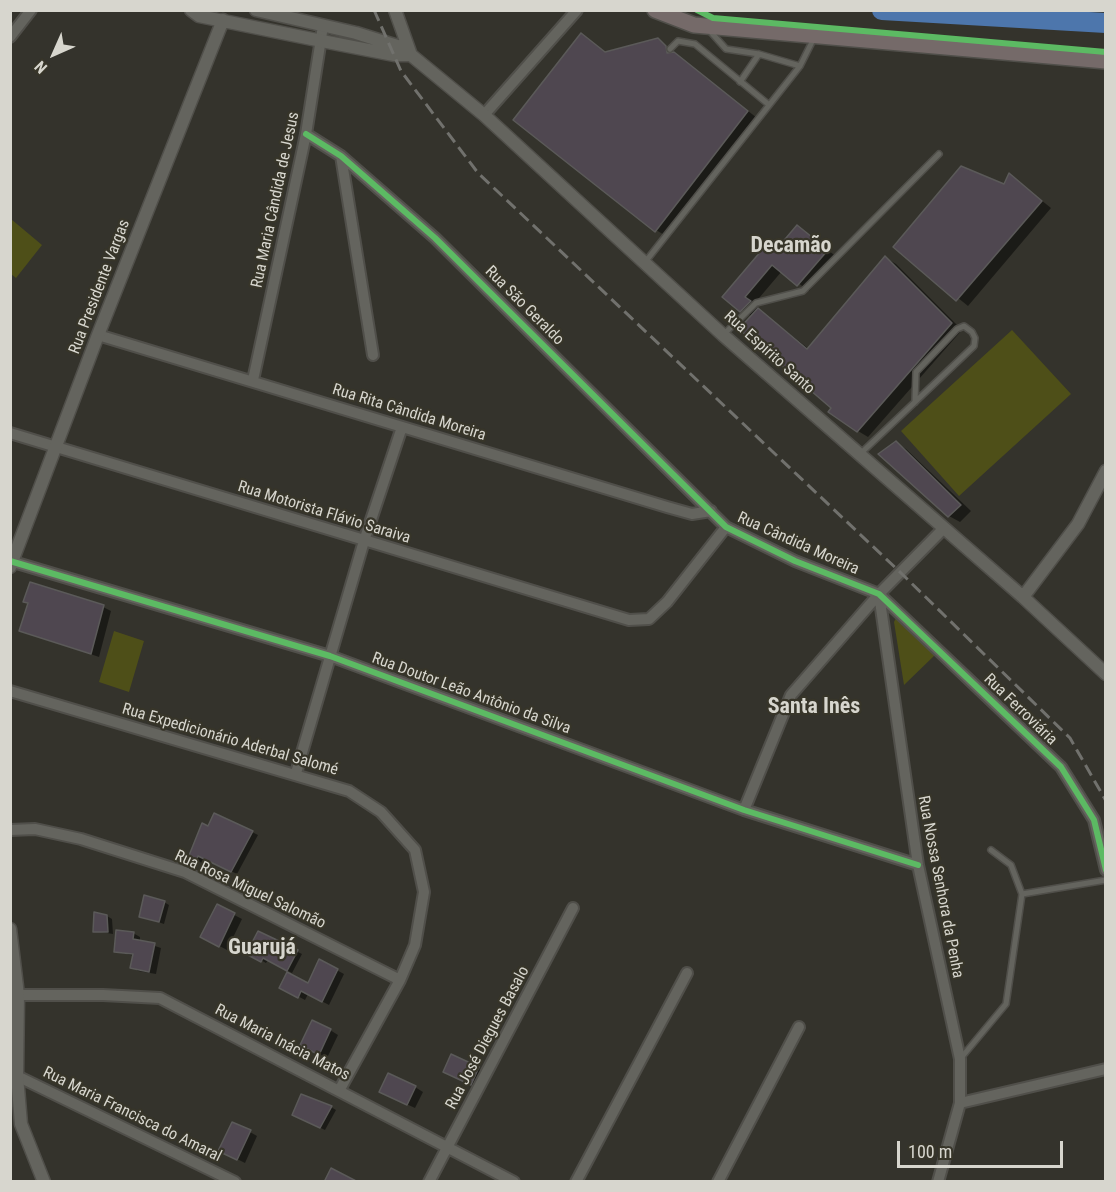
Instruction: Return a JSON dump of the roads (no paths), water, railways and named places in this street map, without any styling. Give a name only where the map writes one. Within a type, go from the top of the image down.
[{"type":"main road","points":[[654,10],[694,25],[706,27],[1106,61]]},
{"type":"street","points":[[10,37],[31,10]]},
{"type":"street","points":[[191,10],[199,16],[394,55],[409,52]]},
{"type":"street","points":[[256,10],[323,26],[409,52]]},
{"type":"street","points":[[394,10],[409,52]]},
{"type":"street","points":[[484,115],[576,10]]},
{"type":"street","name":"Rua Presidente Vargas","points":[[11,563],[98,335],[223,20]]},
{"type":"street","name":"Rua Maria Cândida de Jesus","points":[[253,380],[306,134],[323,26]]},
{"type":"street","name":"Rua Espírito Santo","points":[[409,52],[484,115],[646,261],[723,335],[1023,597],[1106,674]]},
{"type":"street","name":"Rua São Geraldo","points":[[306,134],[341,156],[435,238],[711,511]]},
{"type":"street","points":[[341,156],[373,355]]},
{"type":"street","name":"Rua Rita Cândida Moreira","points":[[98,335],[692,514],[711,511]]},
{"type":"street","points":[[296,773],[364,541],[402,427]]},
{"type":"street","name":"Rua Motorista Flávio Saraiva","points":[[10,433],[629,620],[649,619],[667,602],[726,526]]},
{"type":"street","points":[[1023,597],[1078,524],[1106,471]]},
{"type":"street","name":"Rua Cândida Moreira","points":[[711,511],[726,526],[795,561],[879,594]]},
{"type":"street","points":[[744,810],[791,695],[879,594],[943,529]]},
{"type":"street","name":"Rua Doutor Leão Antônio da Silva","points":[[11,563],[330,656],[744,810],[918,865]]},
{"type":"street","name":"Rua Nossa Senhora da Penha","points":[[879,594],[918,865],[960,1059],[960,1103],[938,1182]]},
{"type":"street","name":"Rua Ferroviária","points":[[879,594],[1061,767],[1094,820],[1106,870]]},
{"type":"street","name":"Rua Expedicionário Aderbal Salomé","points":[[10,691],[349,790],[381,812],[415,850],[424,892],[415,945],[400,980],[340,1089]]},
{"type":"street","name":"Rua Rosa Miguel Salomão","points":[[10,830],[35,829],[81,839],[185,872],[400,980]]},
{"type":"street","name":"Rua José Diegues Basalo","points":[[429,1182],[573,908]]},
{"type":"street","points":[[10,929],[18,995],[14,1076],[21,1124],[44,1182]]},
{"type":"street","points":[[576,1182],[687,973]]},
{"type":"street","name":"Rua Maria Inácia Matos","points":[[18,995],[160,998],[340,1089],[514,1182]]},
{"type":"street","points":[[718,1182],[799,1027]]},
{"type":"street","points":[[960,1103],[1106,1069]]},
{"type":"street","name":"Rua Maria Francisca do Amaral","points":[[14,1076],[235,1182]]},
{"type":"lane","points":[[706,27],[726,49],[759,54],[800,66]]},
{"type":"lane","points":[[646,261],[800,66],[815,36]]},
{"type":"lane","points":[[670,49],[678,41],[695,44],[768,104]]},
{"type":"lane","points":[[740,82],[759,54]]},
{"type":"lane","points":[[723,335],[756,303],[803,291],[939,154]]},
{"type":"lane","points":[[859,455],[915,402],[974,346],[975,338],[972,332],[964,326],[957,329],[916,372],[915,402]]},
{"type":"lane","points":[[960,1059],[1006,1004],[1022,894],[1011,865],[991,850]]},
{"type":"lane","points":[[1022,894],[1106,880]]},
{"type":"waterway","points":[[882,10],[1106,23]]},
{"type":"railway","points":[[374,10],[401,71],[478,173],[901,573],[1070,738],[1106,801]]},
{"type":"district","name":"Decamão","points":[[791,246]]},
{"type":"district","name":"Santa Inês","points":[[814,707]]},
{"type":"district","name":"Guarujá","points":[[262,948]]}]
